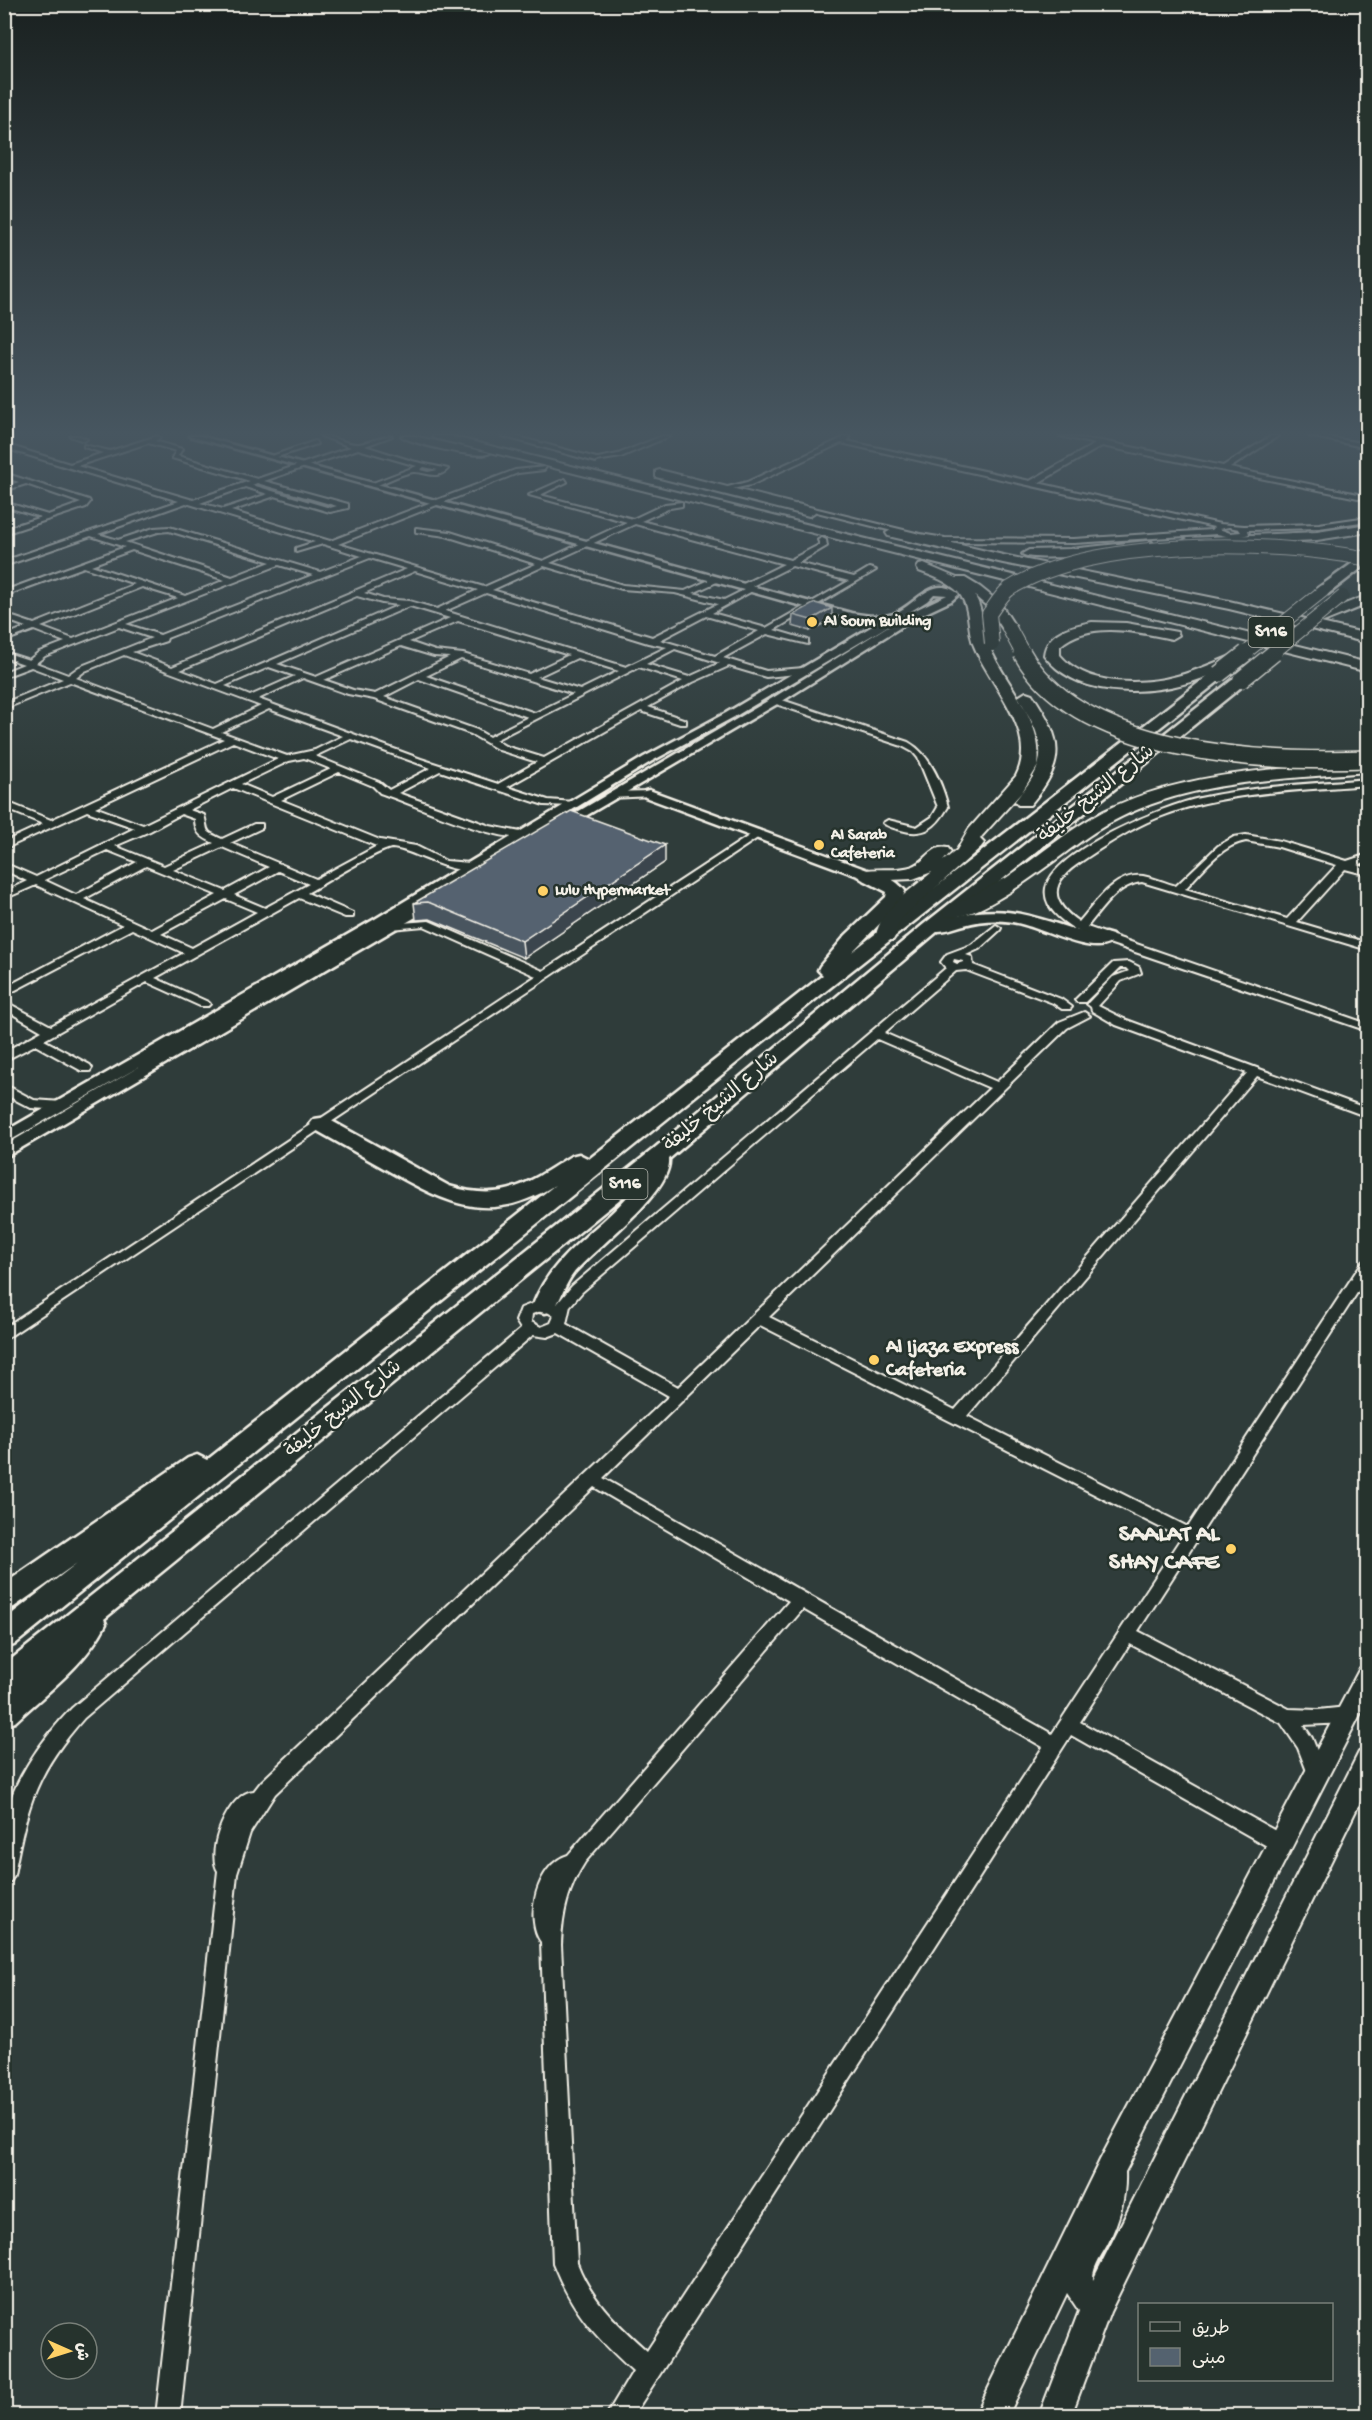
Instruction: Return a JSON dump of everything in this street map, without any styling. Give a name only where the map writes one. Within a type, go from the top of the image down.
[{"type":"highway","points":[[858,549],[1194,640]]},
{"type":"highway","points":[[891,549],[1368,668]]},
{"type":"highway","points":[[931,549],[1368,655]]},
{"type":"highway","points":[[962,549],[1228,605],[1368,639]]},
{"type":"highway","points":[[969,549],[1011,554],[1051,554],[1104,549]]},
{"type":"highway","points":[[886,936],[888,924],[895,914],[1033,792],[1046,772],[1049,762],[1045,729],[992,644],[987,631],[988,617],[993,605],[1004,594],[1036,575],[1085,561],[1156,549]]},
{"type":"highway","points":[[1302,549],[1368,558]]},
{"type":"highway","points":[[895,558],[941,572],[969,586],[999,610],[1032,669],[1051,689],[1078,708],[1121,728],[1192,748],[1249,758],[1308,761],[1368,759]]},
{"type":"highway","points":[[895,558],[944,577],[967,594],[981,646],[1031,741],[1030,766],[1019,786],[968,842],[965,852]]},
{"type":"highway","name":"S116","points":[[1240,669],[1323,591],[1368,558]]},
{"type":"highway","points":[[1311,622],[1347,597],[1368,600]]},
{"type":"highway","name":"S116","points":[[1240,669],[1311,622]]},
{"type":"highway","points":[[1240,669],[1213,672],[1161,685],[1118,685],[1091,680],[1069,671],[1055,661],[1051,650],[1056,640],[1070,633],[1105,627],[1149,630],[1368,683]]},
{"type":"highway","points":[[1308,639],[1368,650]]},
{"type":"highway","name":"شارع الشيخ خليفة","points":[[4,1683],[659,1156],[1240,669]]},
{"type":"highway","name":"شارع الشيخ خليفة","points":[[4,1637],[819,986],[886,936],[1213,672]]},
{"type":"highway","points":[[868,875],[906,874],[924,868],[1006,789],[1017,775],[1023,754],[1015,721],[1016,711]]},
{"type":"highway","points":[[952,912],[983,900],[1098,821],[1148,799],[1229,781],[1368,767]]},
{"type":"highway","points":[[819,986],[824,975],[845,947],[895,898],[896,891],[893,888],[868,875]]},
{"type":"highway","points":[[930,928],[972,917],[1004,915],[1026,919],[1096,942],[1113,942]]},
{"type":"highway","points":[[321,1124],[441,1191],[466,1199],[482,1201],[498,1200],[529,1192],[587,1156],[617,1147]]},
{"type":"highway","points":[[554,1315],[549,1290],[558,1276],[650,1182],[658,1167],[659,1156]]},
{"type":"highway","points":[[4,1599],[204,1460],[382,1322],[414,1309]]},
{"type":"highway","points":[[4,1713],[69,1654],[89,1629],[100,1607]]},
{"type":"main road","points":[[991,2415],[1110,2170],[1368,1675]]},
{"type":"main road","points":[[1055,2415],[1097,2305],[1360,1787],[1368,1760]]},
{"type":"main road","points":[[1097,2305],[1082,2294],[1076,2276],[1078,2267],[1108,2211],[1112,2191],[1110,2170]]},
{"type":"street","points":[[4,564],[48,549]]},
{"type":"street","points":[[4,594],[128,549]]},
{"type":"street","points":[[139,549],[232,580]]},
{"type":"street","points":[[236,549],[322,575]]},
{"type":"street","points":[[346,549],[766,674],[804,671]]},
{"type":"street","points":[[495,549],[626,588],[671,590],[725,603]]},
{"type":"street","points":[[437,612],[575,549]]},
{"type":"street","points":[[604,549],[812,606],[875,619],[893,616]]},
{"type":"street","points":[[738,549],[855,580]]},
{"type":"street","points":[[651,641],[725,603],[790,563],[818,549]]},
{"type":"street","points":[[4,706],[69,679],[82,669],[163,639],[368,556]]},
{"type":"street","points":[[4,675],[30,664],[37,656],[279,562]]},
{"type":"street","points":[[84,565],[185,598]]},
{"type":"street","points":[[172,670],[414,569]]},
{"type":"street","points":[[717,658],[872,570]]},
{"type":"street","points":[[687,594],[716,579]]},
{"type":"street","points":[[4,639],[142,584]]},
{"type":"street","points":[[4,1139],[370,927],[648,759],[781,685],[877,628],[924,598],[931,591],[942,590],[954,594],[950,599],[935,603],[913,615],[776,701],[611,795],[4,1153]]},
{"type":"street","points":[[356,593],[385,601],[409,603],[625,670]]},
{"type":"street","points":[[216,687],[409,603]]},
{"type":"street","points":[[705,613],[805,642]]},
{"type":"street","points":[[4,616],[73,642]]},
{"type":"street","points":[[860,617],[873,623],[877,628]]},
{"type":"street","points":[[316,680],[456,618]]},
{"type":"street","points":[[118,624],[163,639]]},
{"type":"street","points":[[402,643],[434,653],[460,656],[580,693]]},
{"type":"street","points":[[487,741],[673,647]]},
{"type":"street","points":[[126,652],[268,706],[499,787],[547,803],[572,804]]},
{"type":"street","points":[[4,654],[286,759]]},
{"type":"street","points":[[530,677],[576,655]]},
{"type":"street","points":[[376,697],[460,656]]},
{"type":"street","points":[[499,787],[690,680],[727,663]]},
{"type":"street","points":[[269,664],[351,692],[376,697],[474,732],[487,741],[543,761]]},
{"type":"street","points":[[637,664],[690,680]]},
{"type":"street","points":[[750,715],[753,708],[805,676],[804,671]]},
{"type":"street","points":[[766,674],[781,685]]},
{"type":"street","points":[[250,699],[303,675]]},
{"type":"street","points":[[417,676],[534,716]]},
{"type":"street","points":[[776,701],[905,744],[920,753],[941,799],[941,811],[936,819],[919,830],[888,823]]},
{"type":"street","points":[[213,732],[268,706]]},
{"type":"street","points":[[640,708],[683,722]]},
{"type":"street","points":[[4,896],[109,847],[286,759],[318,752],[351,736]]},
{"type":"street","points":[[4,846],[232,738]]},
{"type":"street","points":[[305,755],[376,784],[383,791],[495,832],[522,835]]},
{"type":"street","points":[[390,793],[441,767]]},
{"type":"street","points":[[274,800],[339,769]]},
{"type":"street","points":[[634,782],[649,794],[868,875]]},
{"type":"street","points":[[1368,782],[1269,790],[1216,798],[1169,809],[1129,825],[1060,872],[1052,885],[1051,892],[1056,907],[1080,928],[1113,942],[1368,1028]]},
{"type":"street","points":[[234,785],[388,844],[412,848],[444,864],[470,866]]},
{"type":"street","points":[[611,795],[649,794]]},
{"type":"street","points":[[547,803],[557,813]]},
{"type":"street","points":[[4,804],[51,824]]},
{"type":"street","points":[[87,807],[146,829]]},
{"type":"street","points":[[183,811],[200,817],[200,830],[203,834],[318,884]]},
{"type":"street","points":[[164,870],[258,826]]},
{"type":"street","points":[[495,832],[508,843]]},
{"type":"street","points":[[4,1335],[758,833]]},
{"type":"street","points":[[1179,889],[1229,843],[1240,839],[1262,839],[1368,872]]},
{"type":"street","points":[[4,1057],[388,844]]},
{"type":"street","points":[[109,847],[266,912]]},
{"type":"street","points":[[1290,923],[1344,865],[1368,856]]},
{"type":"street","points":[[76,899],[146,862]]},
{"type":"street","points":[[444,864],[453,877]]},
{"type":"street","points":[[4,866],[194,953]]},
{"type":"street","points":[[153,934],[277,867]]},
{"type":"street","points":[[1080,928],[1124,881],[1136,879],[1149,880],[1368,947]]},
{"type":"street","points":[[299,894],[348,915]]},
{"type":"street","points":[[423,907],[425,923]]},
{"type":"street","points":[[390,926],[425,923],[544,975]]},
{"type":"street","points":[[4,993],[133,924]]},
{"type":"street","points":[[678,1394],[554,1315],[538,1306],[526,1311],[523,1321],[530,1329],[541,1332],[554,1315],[566,1300],[577,1289],[961,962],[996,928]]},
{"type":"street","points":[[1113,942],[1121,964]]},
{"type":"street","points":[[961,962],[1060,1002],[1072,1013],[1090,1011],[1368,1113]]},
{"type":"street","points":[[168,2415],[227,1874],[241,1828],[268,1788],[522,1548],[678,1394],[999,1086],[1063,1025],[1090,1011],[1117,979],[1136,971],[1129,965],[1117,965],[1082,1000],[1069,1002],[1063,1025]]},
{"type":"street","points":[[147,978],[204,1004]]},
{"type":"street","points":[[1082,1000],[1090,1011]]},
{"type":"street","points":[[4,1004],[51,1031]]},
{"type":"street","points":[[875,1035],[999,1086]]},
{"type":"street","points":[[35,1040],[86,1068]]},
{"type":"street","points":[[958,1417],[1254,1072]]},
{"type":"street","points":[[4,1089],[31,1104],[62,1106]]},
{"type":"street","points":[[31,1104],[39,1119]]},
{"type":"street","points":[[618,2415],[1368,1264]]},
{"type":"street","points":[[758,1318],[1192,1536]]},
{"type":"street","points":[[4,1875],[14,1825],[26,1784],[48,1746],[62,1729],[530,1329]]},
{"type":"street","points":[[592,1479],[1054,1744]]},
{"type":"street","points":[[649,2369],[597,2321],[583,2304],[572,2285],[566,2263],[551,1926],[559,1889],[578,1856],[802,1598]]},
{"type":"street","points":[[1128,1634],[1287,1716],[1318,1718],[1347,1715]]},
{"type":"street","points":[[1287,1716],[1306,1744],[1317,1773]]},
{"type":"street","points":[[1068,1724],[1281,1844]]},
{"type":"building","points":[[815,603],[832,608],[811,620],[793,615]]},
{"type":"building","name":"Lulu Hypermarket","points":[[571,811],[665,845],[522,941],[428,902],[414,903]]},
{"type":"place","name":"Al Soum Building","points":[[812,622]]},
{"type":"place","name":"Al Sarab Cafeteria","points":[[819,845]]},
{"type":"place","name":"Lulu Hypermarket","points":[[543,891]]},
{"type":"place","name":"Al Ijaza Express Cafeteria","points":[[874,1360]]},
{"type":"place","name":"SAALAT AL SHAY CAFE","points":[[1231,1549]]}]
